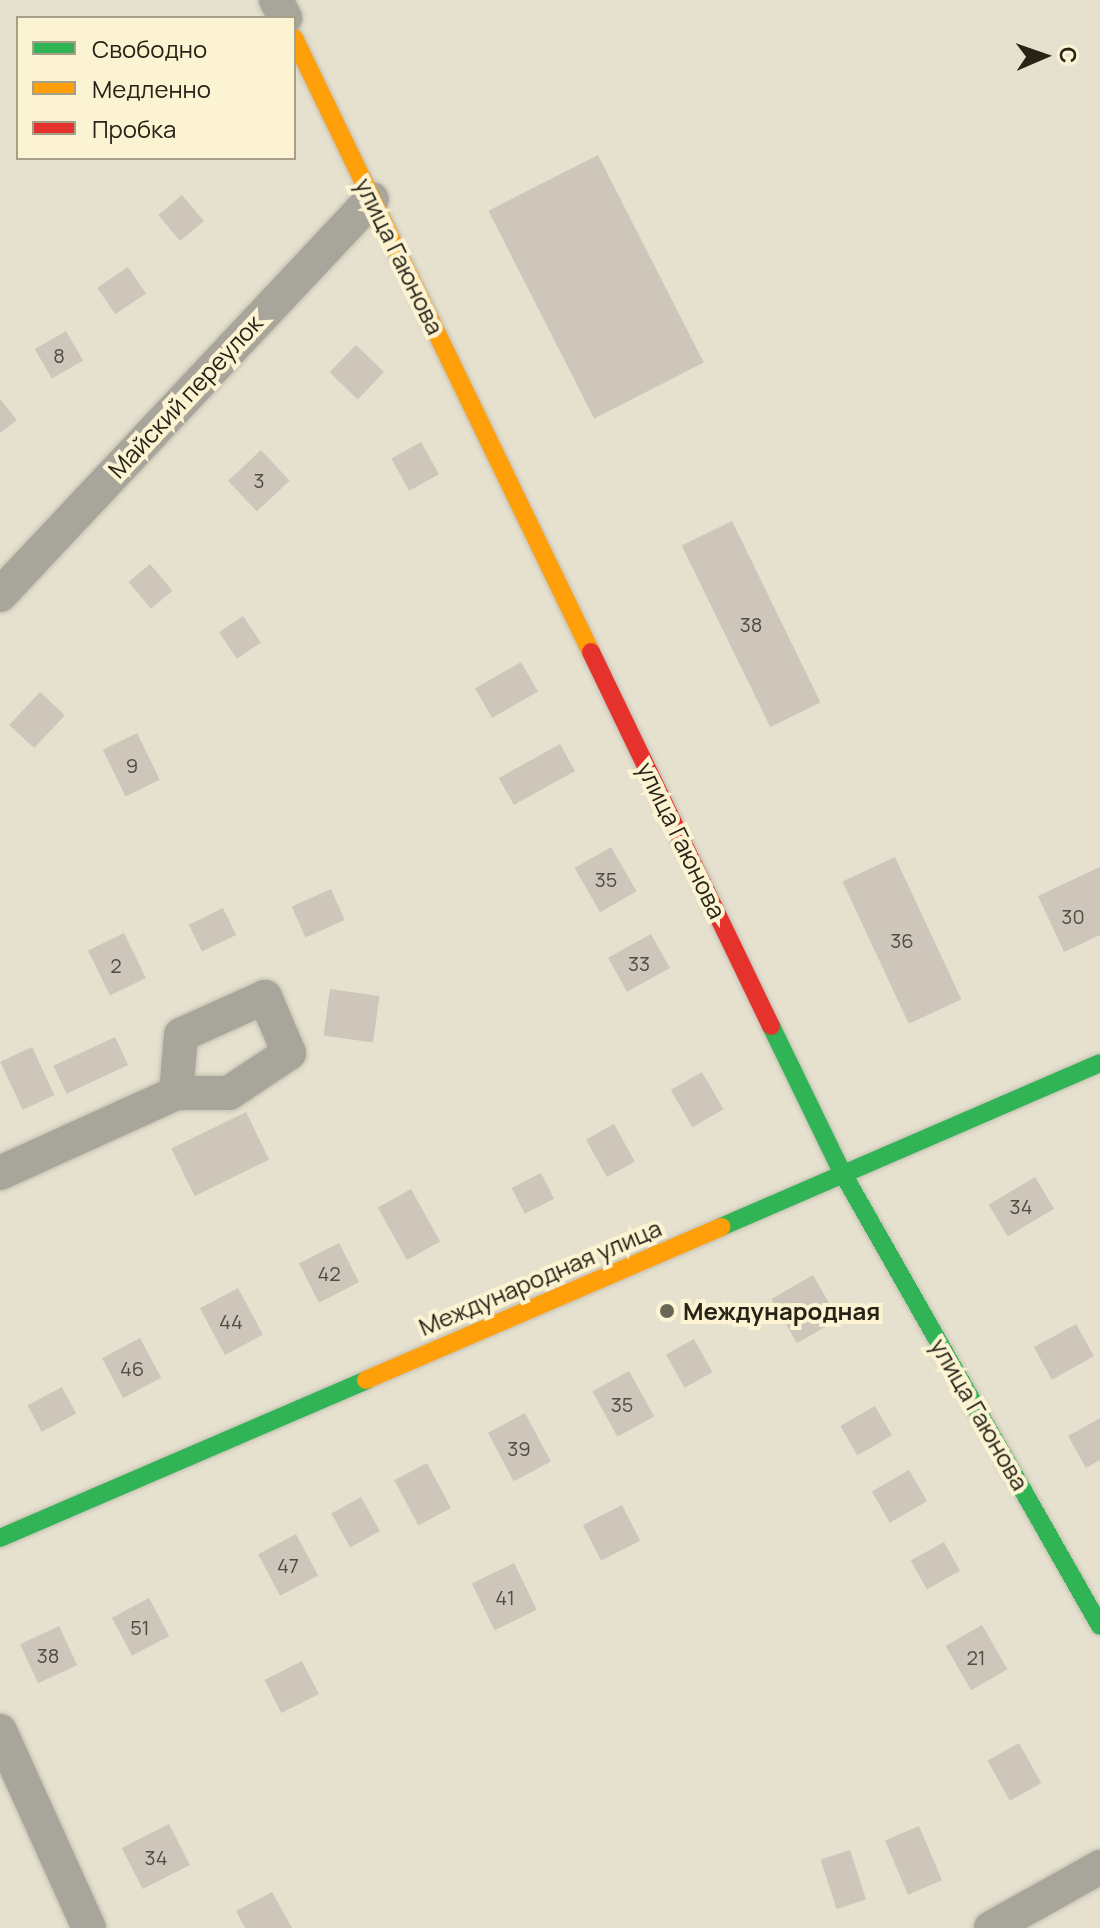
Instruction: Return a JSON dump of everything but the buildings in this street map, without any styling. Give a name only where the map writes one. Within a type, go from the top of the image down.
[{"type":"street","name":"улица Гаюнова","points":[[296,42],[842,1172],[1100,1626]]},
{"type":"street","name":"Майский переулок","points":[[0,595],[372,199]]},
{"type":"street","name":"Международная улица","points":[[0,1538],[1100,1063]]},
{"type":"street","points":[[0,1173],[176,1093]]},
{"type":"street","points":[[0,1731],[89,1928]]},
{"type":"street","points":[[991,1928],[1100,1867]]},
{"type":"traffic: fast","points":[[771,1026],[842,1172],[1100,1626]]},
{"type":"traffic: fast","points":[[721,1227],[1100,1063]]},
{"type":"traffic: fast","points":[[0,1538],[366,1380]]},
{"type":"traffic: slow","points":[[296,42],[591,652]]},
{"type":"traffic: slow","points":[[366,1380],[721,1227]]},
{"type":"traffic: jam","points":[[591,652],[771,1026]]},
{"type":"place","name":"Международная","points":[[667,1311]]}]
